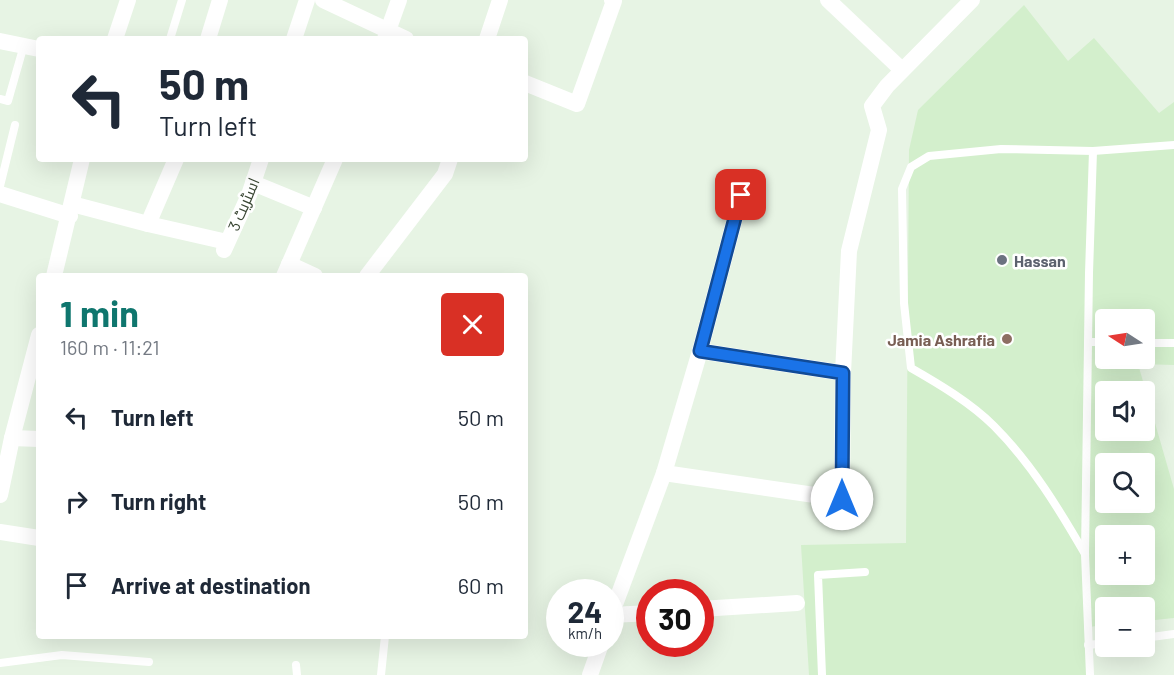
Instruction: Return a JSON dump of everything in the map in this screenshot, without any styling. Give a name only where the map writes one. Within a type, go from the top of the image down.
[{"type":"street","points":[[116,36],[128,0]]},
{"type":"street","points":[[209,36],[220,0]]},
{"type":"street","points":[[295,36],[307,0]]},
{"type":"street","points":[[323,0],[387,35],[399,0]]},
{"type":"street","points":[[488,36],[500,0]]},
{"type":"street","points":[[528,84],[577,104],[614,0]]},
{"type":"street","points":[[828,0],[902,70]]},
{"type":"street","points":[[664,474],[842,499],[843,373],[849,251],[879,130],[872,106],[902,70],[972,0]]},
{"type":"street","points":[[0,41],[32,47]]},
{"type":"street","points":[[55,273],[81,162]]},
{"type":"street","points":[[0,194],[147,224],[175,162]]},
{"type":"street","name":"اسٹریٹ 3","points":[[147,224],[225,246],[260,162]]},
{"type":"street","points":[[286,270],[334,162]]},
{"type":"street","points":[[369,273],[445,174],[449,162]]},
{"type":"street","points":[[253,183],[314,208]]},
{"type":"street","points":[[624,582],[664,474],[700,351],[741,195]]},
{"type":"street","points":[[0,495],[36,346]]},
{"type":"street","points":[[700,351],[843,373]]},
{"type":"street","points":[[12,438],[36,439]]},
{"type":"street","points":[[0,532],[36,538]]},
{"type":"street","points":[[714,608],[797,603]]},
{"type":"street","points":[[590,675],[596,657]]},
{"type":"lane","points":[[171,36],[182,0]]},
{"type":"lane","points":[[0,99],[8,101],[32,47]]},
{"type":"lane","points":[[0,186],[15,125]]},
{"type":"lane","points":[[1085,554],[1049,494],[993,425],[944,387],[911,368],[904,303],[902,189],[911,168],[929,156],[1001,149],[1093,151],[1174,145]]},
{"type":"lane","points":[[1090,675],[1085,554],[1093,151]]},
{"type":"lane","points":[[1089,342],[1095,342]]},
{"type":"lane","points":[[1155,343],[1174,343]]},
{"type":"lane","points":[[822,675],[818,575],[864,572]]},
{"type":"lane","points":[[1155,637],[1174,634]]},
{"type":"lane","points":[[381,675],[385,639]]},
{"type":"lane","points":[[1088,645],[1095,644]]},
{"type":"lane","points":[[0,663],[62,655],[149,662]]},
{"type":"lane","points":[[296,665],[297,675]]},
{"type":"shaded area","name":"Jamia Ashrafia","points":[[1024,5],[1068,61],[1094,38],[1159,113],[1174,102],[1174,365],[1155,364],[1155,309],[1095,309],[1095,369],[1139,369],[1143,381],[1095,381],[1095,441],[1155,441],[1155,423],[1174,489],[1174,618],[1155,620],[1155,597],[1095,597],[1095,626],[1088,627],[1091,675],[809,675],[801,545],[906,543],[909,150],[918,110]]},
{"type":"place","name":"Hassan","points":[[1002,260]]},
{"type":"place","name":"Jamia Ashrafia","points":[[1007,339]]},
{"type":"route","points":[[741,195],[700,351],[843,373],[842,499]]}]
